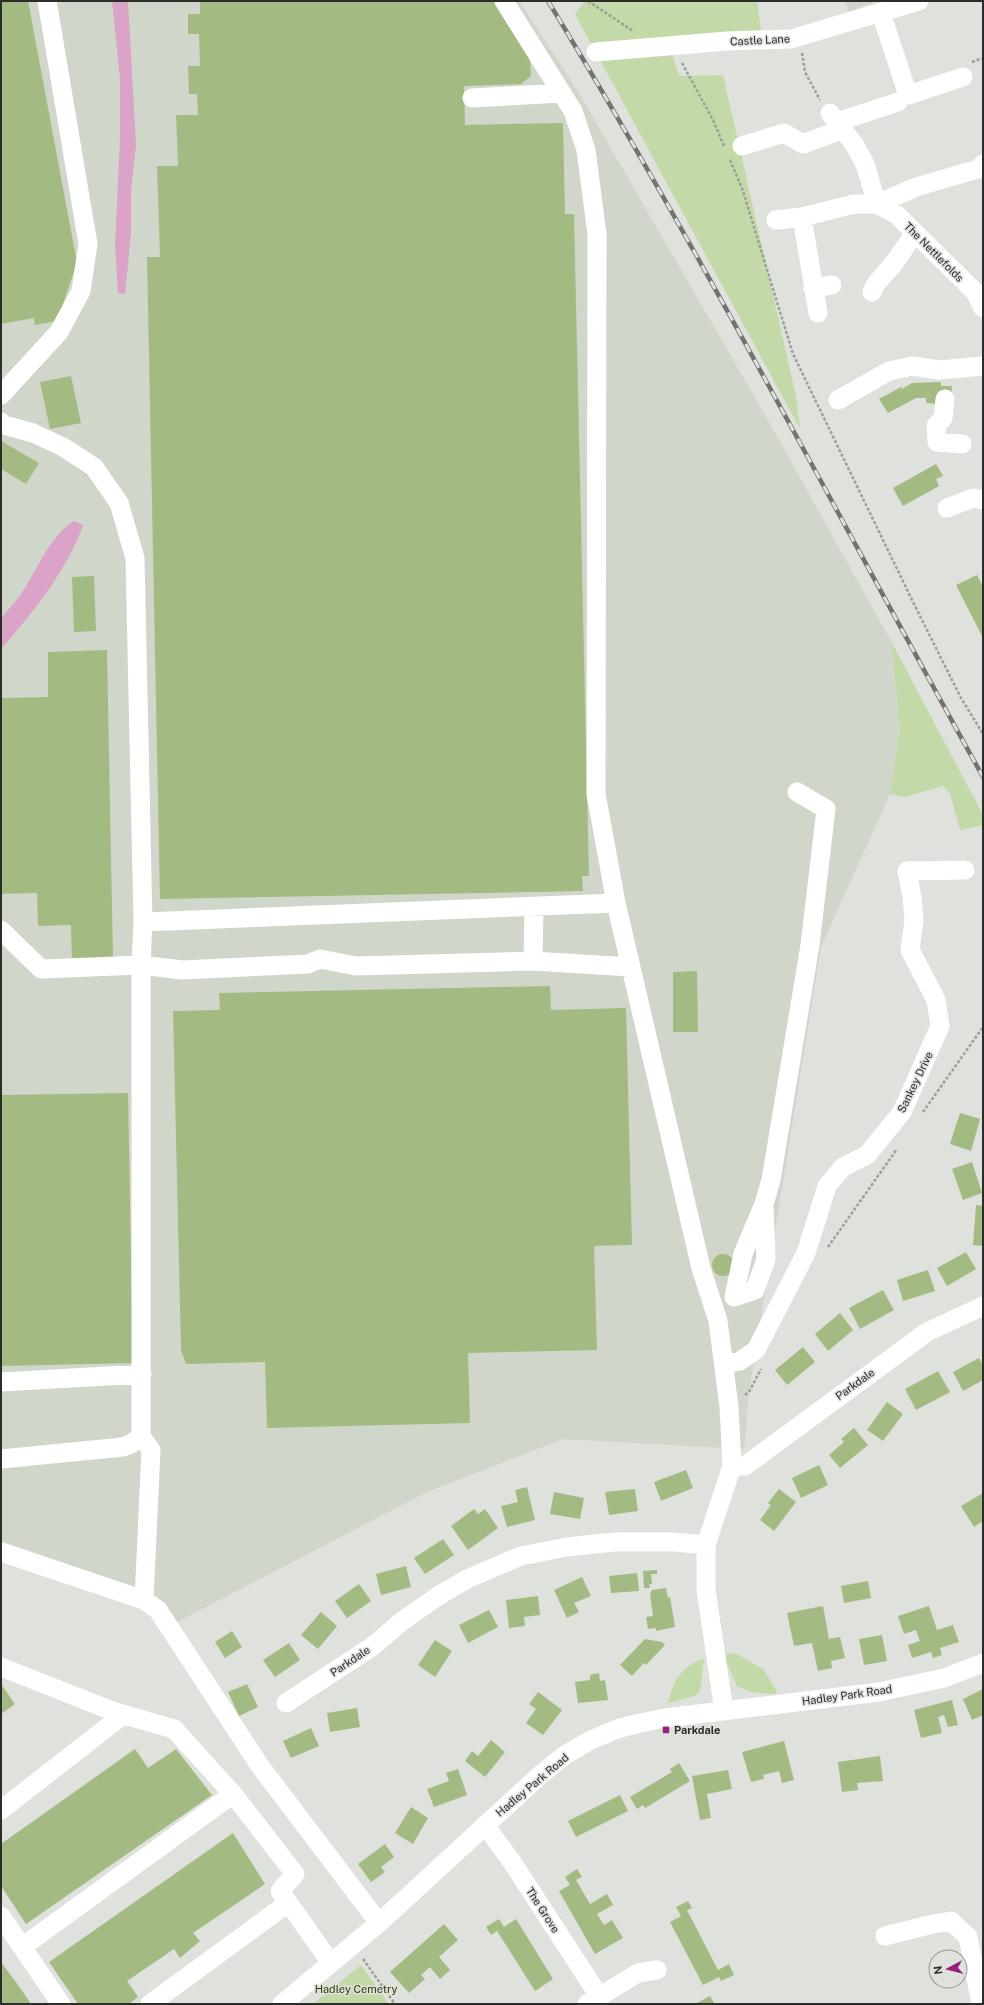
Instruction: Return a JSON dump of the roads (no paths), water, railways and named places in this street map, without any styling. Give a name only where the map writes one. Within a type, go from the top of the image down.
[{"type":"street","points":[[1,395],[59,332],[81,291],[88,244],[47,1]]},
{"type":"street","points":[[504,1],[573,111],[586,150],[597,234],[596,794],[616,903],[701,1268],[718,1328],[724,1364],[729,1407],[732,1466],[706,1545],[706,1590],[724,1711]]},
{"type":"street","name":"Castle Lane","points":[[596,52],[727,41],[791,40],[919,1]]},
{"type":"street","points":[[881,13],[908,95],[963,77]]},
{"type":"street","points":[[472,98],[562,93]]},
{"type":"street","points":[[742,146],[784,133],[803,144],[836,121],[898,102]]},
{"type":"street","points":[[836,121],[854,144],[865,164],[877,204]]},
{"type":"street","name":"The Nettlefolds","points":[[776,220],[802,217],[854,204],[877,204],[916,187],[978,169],[983,164]]},
{"type":"street","name":"The Nettlefolds","points":[[877,204],[897,215],[980,297]]},
{"type":"street","points":[[802,217],[818,313]]},
{"type":"street","points":[[872,292],[876,284],[894,263],[915,233]]},
{"type":"street","points":[[813,288],[832,285]]},
{"type":"street","points":[[838,400],[889,371],[912,366],[945,385]]},
{"type":"street","points":[[945,385],[983,366]]},
{"type":"street","points":[[945,385],[943,418],[936,426],[937,442],[962,444]]},
{"type":"street","points":[[1,422],[4,425],[33,433],[63,447],[94,467],[119,503],[135,558],[143,922],[141,965],[141,1436],[151,1450],[144,1600]]},
{"type":"street","points":[[947,508],[973,498],[983,500]]},
{"type":"street","points":[[718,1328],[734,1297],[755,1290],[766,1259],[764,1204],[771,1180],[810,945],[826,809],[797,792]]},
{"type":"street","name":"Sankey Drive","points":[[724,1364],[740,1361],[756,1350],[806,1253],[827,1186],[843,1166],[866,1155],[902,1112],[940,1026],[936,1000],[910,950],[914,920],[912,897],[907,870],[965,870]]},
{"type":"street","points":[[143,922],[616,903]]},
{"type":"street","points":[[533,962],[534,907]]},
{"type":"street","points":[[1,930],[41,969],[141,965],[182,970],[308,964],[320,959],[356,966],[533,962],[631,967]]},
{"type":"street","name":"Parkdale","points":[[732,1466],[745,1466],[927,1332],[983,1306]]},
{"type":"street","points":[[1,1382],[142,1374]]},
{"type":"street","points":[[1,1459],[123,1447],[141,1436]]},
{"type":"street","name":"Parkdale","points":[[286,1703],[356,1658],[438,1596],[467,1579],[521,1556],[567,1547],[614,1542],[675,1542],[706,1545]]},
{"type":"street","points":[[1,1552],[144,1600],[158,1610],[260,1766],[379,1923]]},
{"type":"street","name":"Hadley Park Road","points":[[282,2004],[379,1923],[544,1772],[565,1755],[591,1740],[617,1729],[665,1718],[879,1692],[944,1678],[983,1663]]},
{"type":"street","points":[[1,1667],[123,1715],[174,1729],[233,1794],[295,1874],[280,1891],[331,1963]]},
{"type":"street","points":[[1,1810],[123,1715]]},
{"type":"street","points":[[22,1947],[233,1794]]},
{"type":"street","name":"The Grove","points":[[485,1825],[512,1862],[593,2000],[638,1973],[657,1970]]},
{"type":"street","points":[[150,2004],[288,1903]]},
{"type":"street","points":[[1,1916],[61,2004]]},
{"type":"street","points":[[885,1936],[951,1921],[968,1937],[981,2004]]},
{"type":"railway","points":[[548,1],[605,96],[715,289],[983,777]]},
{"type":"place","name":"Parkdale","points":[[666,1730]]},
{"type":"park label","name":"Hadley Cemetry","points":[[356,1989]]}]
